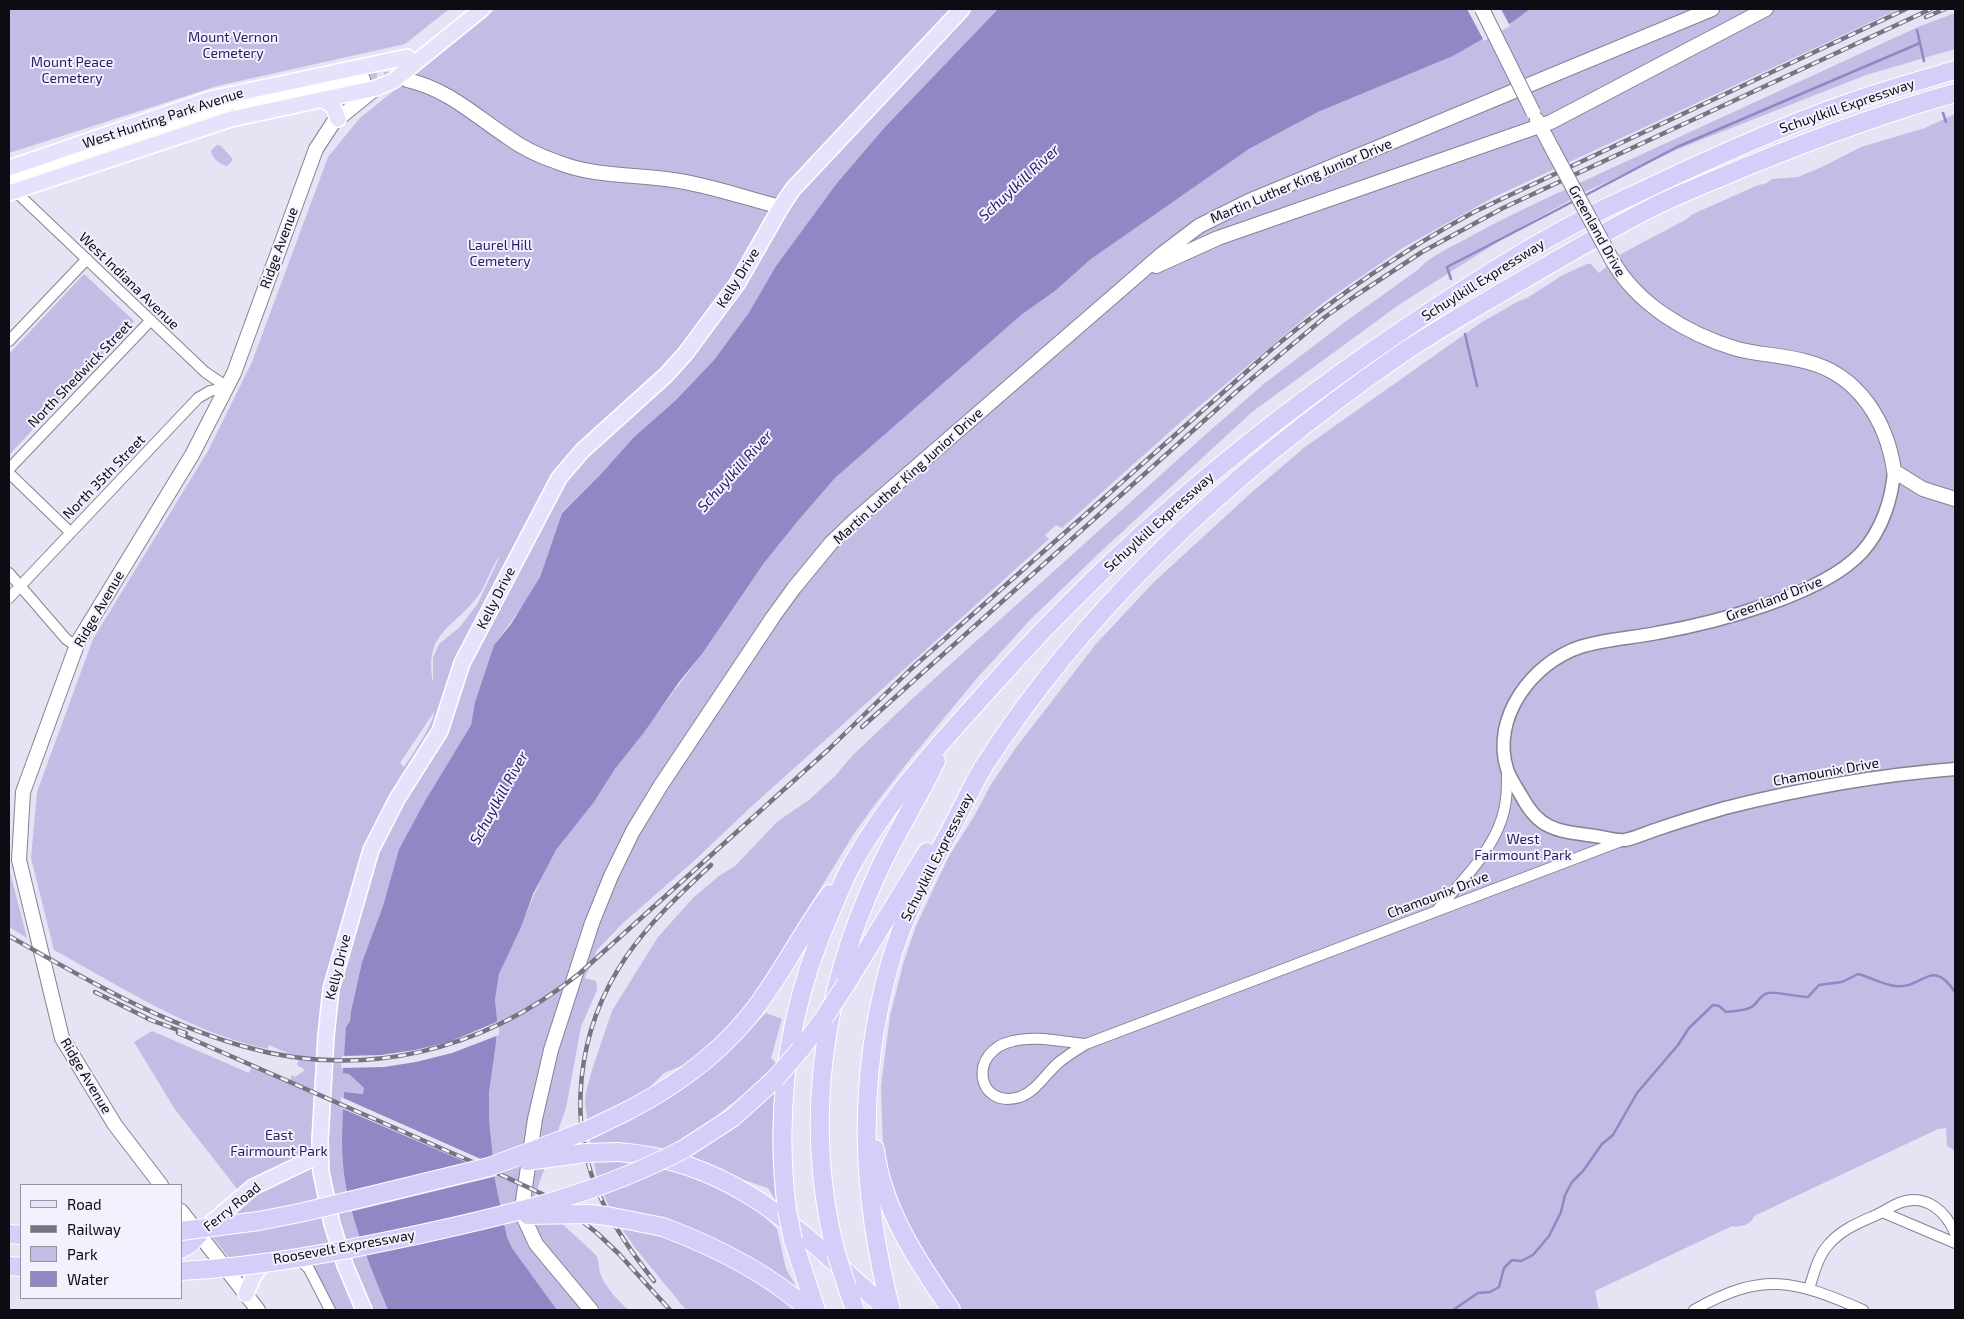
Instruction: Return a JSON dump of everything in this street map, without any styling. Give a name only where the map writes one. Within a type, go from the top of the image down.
[{"type":"highway","name":"Schuylkill Expressway","points":[[808,1308],[787,1210],[782,1163],[782,1123],[794,1020],[813,951],[851,865],[893,803],[948,735],[1012,664],[1065,608],[1170,510],[1284,417],[1384,342],[1425,315],[1573,224],[1742,144],[1861,98],[1955,70]]},
{"type":"highway","name":"Schuylkill Expressway","points":[[890,1310],[872,1219],[867,1171],[866,1124],[868,1077],[875,1024],[899,933],[981,770],[1022,711],[1113,602],[1163,550],[1278,446],[1403,352],[1576,249],[1657,205],[1811,140],[1908,106],[1955,93]]},
{"type":"highway","points":[[855,1310],[836,1253],[826,1207],[819,1144],[822,1068],[829,1018],[850,943],[870,889],[888,850],[916,801],[948,735]]},
{"type":"highway","points":[[505,1215],[545,1205],[603,1186],[684,1149],[732,1118],[774,1079],[800,1050],[824,1018],[920,862],[981,770]]},
{"type":"highway","points":[[489,1167],[588,1130],[629,1110],[672,1086],[706,1060],[735,1032],[760,1002],[815,914],[851,865]]},
{"type":"highway","points":[[868,1077],[875,1153],[886,1194],[893,1213],[916,1258],[950,1310]]},
{"type":"highway","points":[[182,1231],[259,1221],[304,1212],[489,1167],[570,1154],[618,1152],[678,1162],[708,1172],[737,1187],[786,1220],[890,1310]]},
{"type":"highway","points":[[505,1215],[598,1215],[626,1218],[663,1227],[708,1244],[748,1265],[808,1308]]},
{"type":"highway","name":"Roosevelt Expressway","points":[[182,1270],[293,1259],[505,1215]]},
{"type":"highway","points":[[182,1235],[199,1234]]},
{"type":"highway","points":[[182,1248],[190,1244],[199,1234]]},
{"type":"highway","points":[[182,1270],[224,1267]]},
{"type":"main road","name":"Ridge Avenue","points":[[376,88],[385,74],[466,9]]},
{"type":"main road","name":"Ridge Avenue","points":[[160,1184],[115,1125],[62,1038],[14,861],[26,779],[76,646],[192,455],[237,366],[313,156],[326,132],[338,119],[376,88],[392,81],[482,9]]},
{"type":"main road","name":"Kelly Drive","points":[[364,1310],[342,1254],[326,1199],[320,1155],[326,1036],[331,989],[367,864],[378,835],[397,799],[440,731],[462,663],[559,478],[582,452],[680,360],[737,284],[781,207],[800,181],[962,9]]},
{"type":"main road","name":"Greenland Drive","points":[[1482,9],[1533,112],[1610,258],[1637,293],[1669,317],[1701,336],[1746,351],[1810,362],[1842,378],[1860,393],[1878,417],[1887,439],[1894,471]]},
{"type":"main road","name":"Martin Luther King Junior Drive","points":[[590,1310],[544,1255],[531,1235],[523,1210],[523,1194],[541,1089],[559,1022],[601,898],[633,831],[661,785],[778,610],[832,543],[854,520],[1177,242],[1199,226],[1248,201],[1712,9]]},
{"type":"main road","points":[[1140,274],[1218,238],[1541,126],[1574,111],[1766,9]]},
{"type":"main road","name":"West Hunting Park Avenue","points":[[9,168],[226,95],[407,57]]},
{"type":"main road","name":"West Hunting Park Avenue","points":[[9,177],[234,101],[367,76],[241,105],[11,189]]},
{"type":"main road","points":[[410,78],[433,82],[460,95],[528,148],[547,159],[578,170],[676,180],[781,207]]},
{"type":"main road","name":"West Hunting Park Avenue","points":[[11,189],[218,123],[376,88]]},
{"type":"main road","points":[[322,99],[333,106],[338,119]]},
{"type":"main road","points":[[1199,226],[1210,238],[1218,238]]},
{"type":"main road","points":[[1894,471],[1924,489],[1955,499]]},
{"type":"main road","points":[[9,795],[22,803]]},
{"type":"main road","name":"Ferry Road","points":[[199,1234],[253,1187],[320,1155]]},
{"type":"main road","points":[[182,1212],[258,1310]]},
{"type":"main road","points":[[224,1267],[342,1254]]},
{"type":"main road","points":[[246,1294],[253,1277],[263,1263]]},
{"type":"street","name":"West Indiana Avenue","points":[[11,189],[205,372],[227,387]]},
{"type":"street","points":[[9,342],[87,260]]},
{"type":"street","name":"North Shedwick Street","points":[[9,471],[151,320]]},
{"type":"street","name":"North 35th Street","points":[[9,598],[198,398],[210,391],[227,387]]},
{"type":"street","points":[[9,471],[70,532]]},
{"type":"street","name":"Greenland Drive","points":[[1436,911],[1479,860],[1498,828],[1506,798],[1508,771],[1504,750],[1508,718],[1524,688],[1549,664],[1580,647],[1675,630],[1747,611],[1808,588],[1833,575],[1862,552],[1875,534],[1890,499],[1894,471]]},
{"type":"street","points":[[9,573],[66,638],[76,646]]},
{"type":"street","name":"Chamounix Drive","points":[[1086,1044],[1034,1039],[1005,1043],[987,1058],[981,1072],[982,1079],[988,1090],[999,1097],[1015,1098],[1022,1096],[1034,1088],[1063,1059],[1086,1044],[1624,840],[1694,817],[1782,794],[1890,776],[1955,769]]},
{"type":"street","name":"Greenland Drive","points":[[1508,771],[1531,813],[1548,827],[1570,833],[1624,840]]},
{"type":"street","points":[[1809,1288],[1818,1260],[1828,1245],[1846,1229],[1902,1202],[1926,1202],[1933,1205],[1946,1217],[1955,1234]]},
{"type":"street","points":[[1882,1212],[1955,1243]]},
{"type":"street","points":[[300,1260],[309,1269],[330,1310]]},
{"type":"street","points":[[1694,1310],[1721,1296],[1744,1288],[1780,1284],[1809,1288],[1864,1310]]},
{"type":"green space","points":[[9,9],[449,9],[405,44],[217,86],[9,153]]},
{"type":"green space","name":"Laurel Hill Cemetery","points":[[496,9],[998,9],[885,127],[837,183],[776,266],[748,314],[714,360],[676,400],[634,437],[601,474],[562,512],[540,577],[528,598],[494,645],[475,702],[471,725],[425,801],[399,849],[383,906],[362,962],[350,1021],[346,1027],[349,1074],[364,1088],[363,1094],[344,1092],[342,1140],[344,1176],[349,1204],[359,1235],[388,1310],[334,1310],[305,1253],[231,1260],[210,1234],[245,1199],[174,1108],[134,1042],[152,1031],[249,1073],[252,1066],[289,1082],[292,1075],[295,1077],[305,1070],[297,1065],[299,1058],[269,1045],[268,1049],[239,1042],[184,1020],[54,950],[31,858],[37,792],[93,639],[208,451],[252,362],[328,157],[360,118]],"holes":[[[500,556],[478,603],[460,627],[439,644],[433,658],[433,682],[431,665],[437,642],[443,633],[478,596]],[[434,712],[426,732],[404,767],[400,763]]]},
{"type":"green space","points":[[1530,9],[1899,9],[1494,197],[1404,247],[1324,302],[1184,419],[1062,528],[1056,525],[1045,535],[1049,539],[623,923],[597,950],[585,978],[596,981],[597,990],[581,1027],[566,1108],[534,1198],[595,1254],[600,1273],[608,1288],[629,1310],[557,1310],[512,1248],[507,1237],[495,1180],[489,1118],[489,1093],[496,1043],[497,1019],[495,1000],[499,974],[546,868],[556,850],[594,802],[615,769],[702,654],[764,563],[835,478],[996,336],[1021,315],[1055,291],[1091,259],[1249,149],[1318,112],[1453,56],[1514,21]]},
{"type":"green space","points":[[1955,13],[1955,49],[1866,75],[1683,147],[1587,191],[1523,226],[1400,304],[1252,412],[1097,555],[1030,620],[978,677],[873,807],[855,832],[760,987],[742,1012],[707,1047],[686,1064],[664,1073],[643,1094],[631,1116],[651,1107],[687,1085],[720,1058],[766,1013],[782,1019],[771,1058],[777,1064],[743,1096],[702,1128],[713,1139],[746,1117],[775,1091],[772,1146],[776,1201],[768,1188],[741,1179],[703,1161],[686,1156],[683,1170],[752,1204],[777,1229],[786,1269],[796,1286],[767,1268],[701,1245],[803,1310],[686,1310],[636,1249],[608,1205],[597,1177],[585,1103],[592,1070],[612,1011],[658,937],[694,897],[719,876],[735,866],[778,821],[809,800],[912,699],[1265,383],[1429,260],[1537,202],[1918,27]]},
{"type":"green space","name":"West Fairmount Park","points":[[1955,114],[1955,1151],[1947,1146],[1946,1128],[1938,1129],[1754,1216],[1745,1225],[1732,1226],[1595,1291],[1599,1310],[959,1310],[907,1226],[892,1186],[883,1149],[881,1087],[890,1016],[904,961],[916,926],[949,856],[975,815],[990,786],[1015,749],[1096,644],[1154,582],[1251,493],[1305,447],[1482,322],[1527,298],[1563,275],[1587,264],[1591,264],[1599,273],[1621,254],[1693,214],[1756,186],[1767,183],[1772,179],[1798,177],[1861,147],[1925,128]]},
{"type":"green space","points":[[217,145],[221,146],[232,158],[232,161],[227,166],[217,161],[212,154],[211,151]]},
{"type":"green space","points":[[84,274],[134,321],[9,455],[9,354]]},
{"type":"green space","points":[[10,872],[27,938],[9,927]]},
{"type":"water","name":"Schuylkill River","points":[[998,9],[1530,9],[1514,21],[1453,56],[1318,112],[1249,149],[1091,259],[1055,291],[1021,315],[835,478],[764,563],[702,654],[615,769],[594,802],[556,850],[533,894],[521,927],[499,974],[495,1000],[497,1019],[496,1043],[489,1093],[489,1118],[495,1180],[507,1237],[512,1248],[557,1310],[388,1310],[359,1234],[349,1203],[344,1175],[342,1140],[344,1092],[363,1094],[364,1088],[349,1074],[343,1073],[346,1027],[350,1021],[362,962],[383,906],[399,849],[425,801],[471,725],[475,702],[494,645],[511,624],[540,577],[562,513],[634,437],[676,400],[714,360],[748,314],[776,266],[837,183],[885,127]]},
{"type":"pier","points":[[1467,9],[1501,9],[1510,26],[1484,41]]},
{"type":"pier","points":[[499,1021],[499,1035],[452,1053],[416,1062],[384,1067],[341,1068],[342,1056],[381,1055],[415,1050],[449,1042]]},
{"type":"pier","points":[[341,1097],[483,1160],[495,1156],[497,1176],[349,1212],[345,1194],[468,1163],[341,1108]]},
{"type":"waterway","points":[[1584,196],[1677,147],[1920,43],[1917,30]]},
{"type":"waterway","points":[[1920,43],[1924,61]]},
{"type":"waterway","points":[[1943,113],[1946,122]]},
{"type":"waterway","points":[[1451,279],[1447,267],[1574,201]]},
{"type":"waterway","points":[[1465,334],[1477,386]]},
{"type":"waterway","points":[[1453,1310],[1478,1293],[1490,1292],[1499,1287],[1504,1268],[1512,1260],[1521,1261],[1533,1255],[1549,1236],[1561,1212],[1565,1195],[1572,1182],[1583,1171],[1602,1144],[1613,1135],[1637,1093],[1678,1045],[1689,1028],[1713,1005],[1719,1006],[1726,1012],[1750,1008],[1763,995],[1768,993],[1808,997],[1819,985],[1842,982],[1858,974],[1895,986],[1913,984],[1933,975],[1939,976],[1955,992]]},
{"type":"tunnel","points":[[363,79],[399,79]]},
{"type":"railway","points":[[9,936],[93,983],[181,1025],[242,1046],[287,1056],[332,1060],[377,1059],[420,1052],[462,1040],[503,1022],[543,1000],[580,973],[829,749],[911,669],[1272,349],[1320,311],[1370,275],[1421,242],[1474,212],[1906,9]]},
{"type":"railway","points":[[862,727],[1236,392],[1325,317],[1355,296],[1422,252],[1503,208],[1931,9]]},
{"type":"railway","points":[[1926,17],[1945,9]]},
{"type":"railway","points":[[654,1281],[633,1254],[615,1225],[591,1174],[584,1143],[580,1110],[582,1078],[587,1046],[596,1015],[609,985],[635,944],[655,920],[711,865]]},
{"type":"railway","points":[[95,992],[153,1021]]},
{"type":"railway","points":[[148,1019],[186,1033]]},
{"type":"railway","points":[[178,1033],[555,1200],[597,1233],[619,1254],[670,1310]]},
{"type":"park label","name":"Mount Vernon Cemetery","points":[[233,46]]},
{"type":"park label","name":"Mount Peace Cemetery","points":[[72,70]]},
{"type":"park label","name":"East Fairmount Park","points":[[279,1144]]}]
